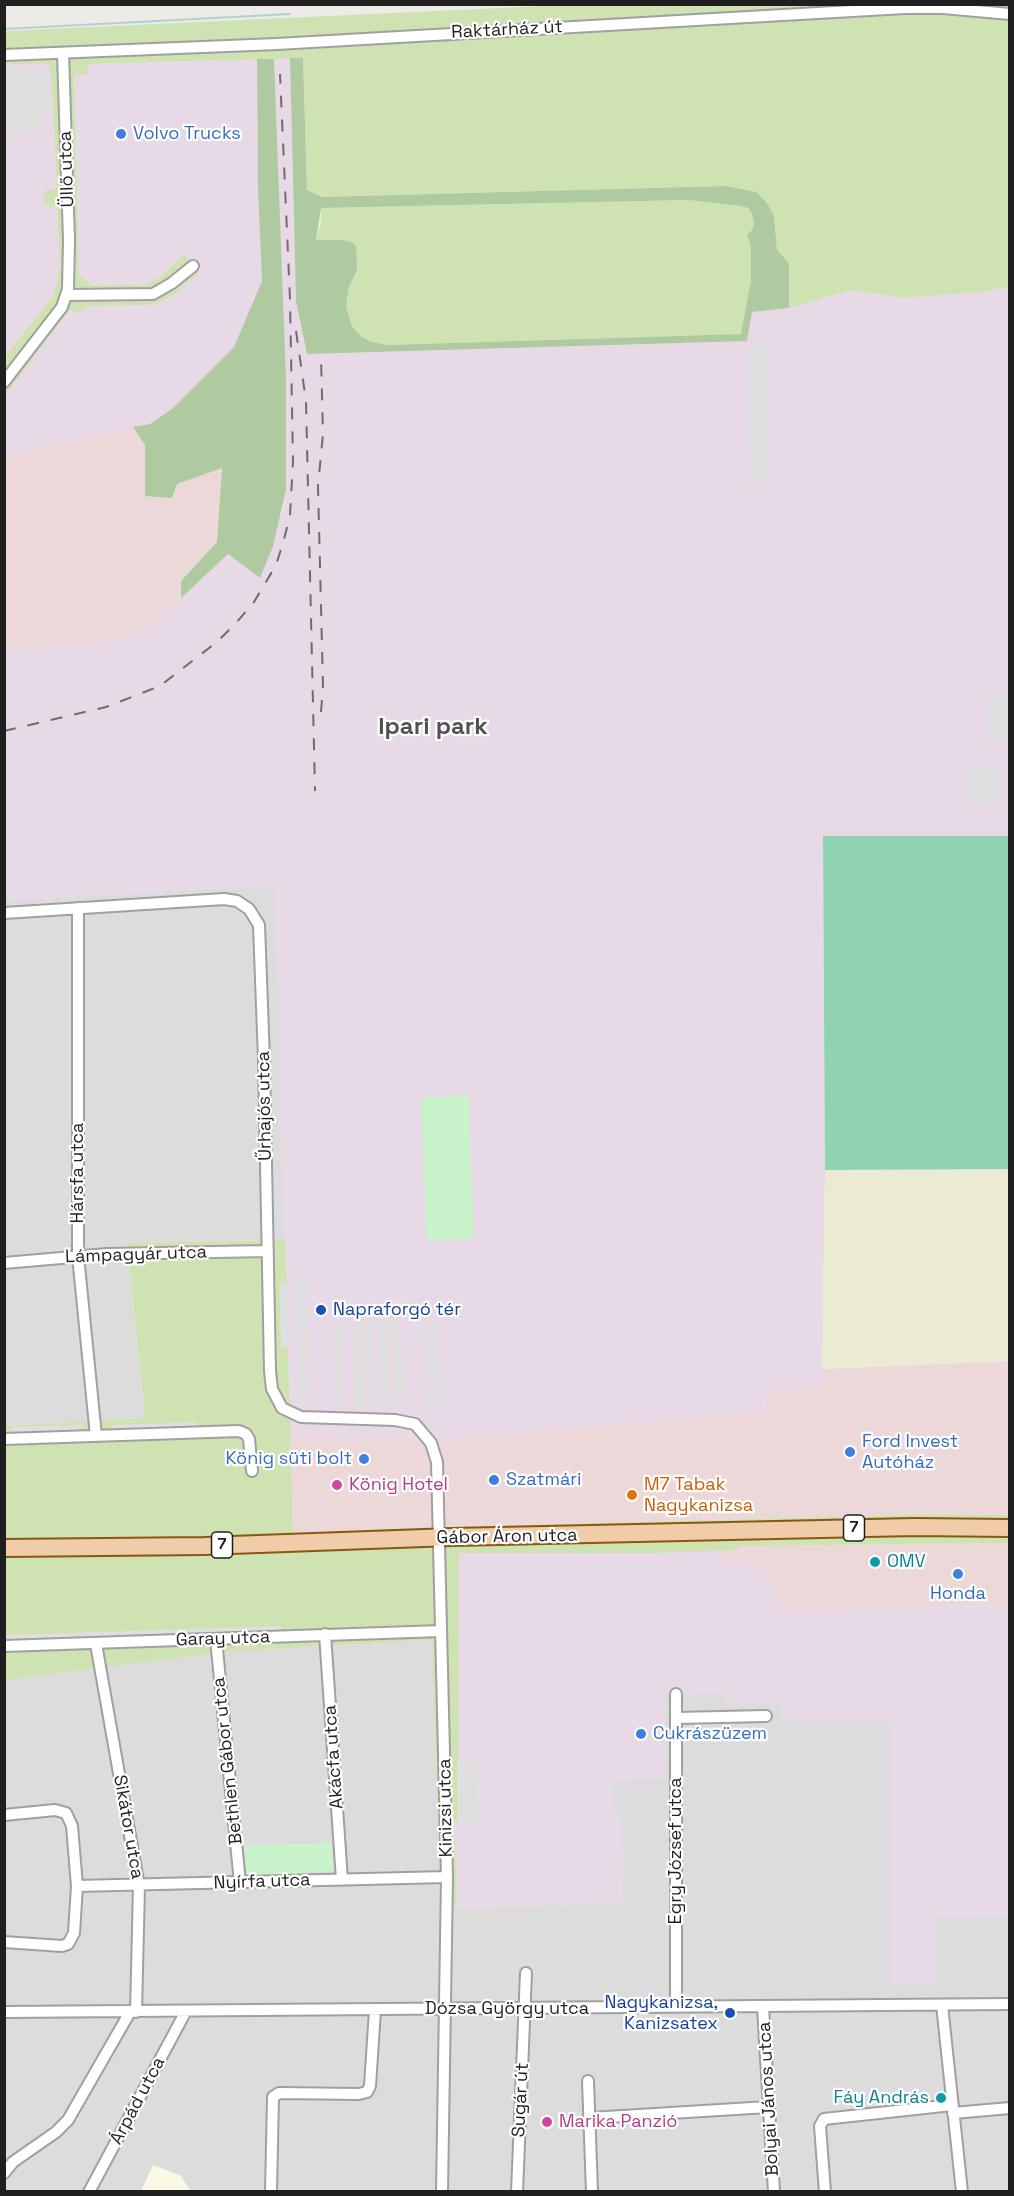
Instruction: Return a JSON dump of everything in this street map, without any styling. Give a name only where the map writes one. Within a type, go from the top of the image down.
[{"type":"main road","name":"Gábor Áron utca","points":[[4,1548],[204,1546],[914,1527],[1010,1528]]},
{"type":"street","name":"Raktárház út","points":[[4,55],[288,43],[905,8],[943,8],[1010,14]]},
{"type":"street","name":"Üllő utca","points":[[63,53],[69,240],[68,290]]},
{"type":"street","points":[[4,382],[62,307],[68,290],[153,294],[172,283],[193,266]]},
{"type":"street","name":"Űrhajós utca","points":[[4,913],[224,899],[237,901],[256,919],[260,939],[272,1389],[282,1408],[301,1417],[395,1420],[412,1423],[421,1429]]},
{"type":"street","name":"Hársfa utca","points":[[78,908],[78,1256],[96,1436]]},
{"type":"street","name":"Lámpagyár utca","points":[[4,1263],[78,1256],[268,1251]]},
{"type":"street","name":"Kinizsi utca","points":[[421,1429],[431,1443],[437,1462],[440,1538],[447,1877],[441,2192]]},
{"type":"street","points":[[4,1439],[239,1431],[246,1434],[249,1439],[252,1471]]},
{"type":"street","name":"Garay utca","points":[[4,1646],[441,1631]]},
{"type":"street","name":"Akácfa utca","points":[[326,1634],[342,1880]]},
{"type":"street","name":"Bethlen Gábor utca","points":[[216,1639],[240,1883]]},
{"type":"street","name":"Sikátor utca","points":[[4,2173],[14,2162],[56,2132],[68,2120],[133,2012],[139,1886],[96,1644]]},
{"type":"street","name":"Egry József utca","points":[[676,1694],[676,2007]]},
{"type":"street","points":[[676,1718],[766,1716]]},
{"type":"street","points":[[4,1815],[55,1810],[66,1813],[72,1826],[77,1886],[74,1933],[68,1944],[62,1946],[4,1942]]},
{"type":"street","name":"Nyírfa utca","points":[[77,1886],[447,1877]]},
{"type":"street","name":"Sugár út","points":[[517,2192],[526,1973]]},
{"type":"street","name":"Dózsa György utca","points":[[4,2012],[1010,2004]]},
{"type":"street","points":[[942,2005],[962,2192]]},
{"type":"street","name":"Bolyai János utca","points":[[764,2007],[774,2192]]},
{"type":"street","points":[[271,2192],[273,2097],[279,2093],[359,2094],[367,2092],[370,2086],[375,2010]]},
{"type":"street","name":"Árpád utca","points":[[89,2192],[186,2011]]},
{"type":"street","points":[[588,2081],[592,2192]]},
{"type":"street","points":[[590,2118],[768,2106]]},
{"type":"street","points":[[825,2192],[820,2126],[824,2118],[952,2109],[1010,2108]]},
{"type":"shaded area","points":[[290,58],[296,301],[307,354],[747,341],[752,312],[789,308],[851,290],[903,298],[979,292],[1009,287],[1009,836],[823,837],[825,1170],[822,1386],[765,1392],[766,1411],[458,1438],[290,1437],[275,885],[5,900],[5,648],[108,641],[134,634],[143,630],[181,598],[228,554],[260,578],[283,508],[286,490],[286,377],[274,59]]},
{"type":"shaded area","points":[[257,59],[258,189],[262,281],[234,347],[172,409],[150,424],[5,456],[4,395],[72,309],[89,306],[150,305],[170,298],[199,273],[184,256],[160,277],[145,285],[90,285],[79,275],[74,75],[87,64]]},
{"type":"shaded area","points":[[5,64],[43,64],[48,65],[51,73],[57,188],[52,190],[45,205],[57,207],[60,266],[53,296],[5,358]]},
{"type":"shaded area","points":[[5,69],[37,69],[49,80],[52,112],[41,112],[42,133],[5,134]]},
{"type":"shaded area","points":[[767,336],[767,475],[749,494],[748,354]]},
{"type":"shaded area","points":[[133,427],[177,484],[222,467],[217,542],[181,581],[181,598],[143,630],[108,641],[5,648],[5,456]]},
{"type":"shaded area","points":[[1009,691],[1009,700],[1002,700],[1002,709],[1009,709],[1009,737],[988,738],[987,700],[993,699],[993,692]]},
{"type":"shaded area","points":[[965,768],[999,769],[997,804],[968,804],[964,801]]},
{"type":"shaded area","points":[[275,885],[285,1240],[127,1243],[145,1418],[5,1426],[5,900]]},
{"type":"shaded area","points":[[298,1279],[305,1279],[308,1404],[300,1404]]},
{"type":"shaded area","points":[[280,1283],[288,1283],[290,1348],[281,1349]]},
{"type":"shaded area","points":[[421,1311],[425,1311],[432,1413],[428,1413]]},
{"type":"shaded area","points":[[393,1313],[399,1313],[403,1406],[397,1406]]},
{"type":"shaded area","points":[[375,1314],[387,1314],[390,1401],[378,1402]]},
{"type":"shaded area","points":[[342,1322],[344,1409],[337,1410],[335,1323]]},
{"type":"shaded area","points":[[354,1322],[361,1322],[362,1409],[355,1409]]},
{"type":"shaded area","points":[[364,1322],[371,1322],[373,1409],[366,1409]]},
{"type":"shaded area","points":[[435,1323],[442,1407],[436,1408],[429,1324]]},
{"type":"shaded area","points":[[1009,1361],[1009,1515],[907,1515],[555,1524],[371,1529],[293,1534],[290,1437],[458,1438],[766,1411],[765,1392],[821,1386],[822,1369]]},
{"type":"shaded area","points":[[197,1422],[197,1429],[111,1432],[111,1425]]},
{"type":"shaded area","points":[[81,1425],[81,1432],[12,1434],[12,1427]]},
{"type":"shaded area","points":[[1009,1543],[1009,1605],[788,1612],[775,1601],[749,1563],[721,1564],[720,1550],[733,1550],[742,1546]]},
{"type":"shaded area","points":[[720,1550],[721,1564],[749,1563],[775,1581],[775,1601],[788,1612],[1009,1605],[1009,1916],[936,1917],[937,1984],[891,1984],[891,1722],[782,1722],[781,1701],[727,1705],[726,1692],[664,1694],[666,1778],[612,1780],[613,1814],[620,1814],[623,1903],[457,1907],[455,1838],[452,1837],[452,1821],[479,1820],[478,1761],[457,1761],[458,1553],[660,1553]]},
{"type":"shaded area","points":[[282,1626],[282,1633],[5,1642],[4,1635]]},
{"type":"shaded area","points":[[432,1640],[440,1908],[623,1903],[620,1814],[613,1814],[612,1780],[666,1778],[664,1694],[726,1692],[727,1705],[781,1701],[782,1722],[891,1721],[891,1984],[936,1917],[1009,1916],[1009,2191],[189,2192],[190,2190],[154,2165],[141,2191],[5,2191],[4,1680],[224,1652]],"holes":[[[331,1843],[332,1871],[246,1875]]]},
{"type":"shaded area","points":[[478,1760],[479,1821],[458,1821],[457,1761]]},
{"type":"shaded area","points":[[153,2165],[181,2176],[190,2190],[141,2191]]},
{"type":"green space","points":[[566,5],[1009,5],[1009,287],[979,292],[903,298],[851,290],[789,308],[789,263],[777,250],[774,216],[767,203],[725,186],[322,197],[307,190],[303,58],[88,64],[88,74],[74,75],[79,275],[91,285],[145,285],[160,277],[184,255],[199,273],[170,298],[150,305],[89,306],[77,314],[71,309],[5,395],[4,358],[53,296],[60,266],[57,207],[45,205],[44,192],[57,188],[51,73],[48,65],[43,64],[5,64],[5,31]]},
{"type":"green space","points":[[290,58],[303,58],[307,190],[322,197],[725,186],[756,192],[767,203],[774,216],[777,250],[789,263],[789,308],[752,312],[747,341],[307,354],[296,301]],"holes":[[[688,200],[748,208],[754,224],[747,235],[751,247],[751,280],[741,334],[388,345],[372,342],[362,337],[352,326],[346,307],[349,287],[357,270],[356,246],[351,242],[340,240],[316,240],[321,208]]]},
{"type":"green space","points":[[257,59],[274,59],[286,377],[286,490],[273,546],[260,578],[228,554],[181,598],[181,581],[217,542],[222,468],[177,484],[172,498],[145,496],[145,445],[133,427],[150,424],[172,409],[234,347],[262,281],[258,189]]},
{"type":"green space","points":[[688,200],[741,206],[748,208],[752,214],[754,224],[747,235],[751,247],[751,280],[742,334],[388,345],[372,342],[362,337],[352,326],[346,307],[349,287],[357,270],[351,242],[316,241],[321,221],[321,208]]},
{"type":"green space","points":[[823,836],[1009,836],[1009,1169],[825,1170]]},
{"type":"green space","points":[[468,1096],[474,1238],[427,1240],[421,1097]]},
{"type":"green space","points":[[1009,1169],[1009,1361],[822,1369],[825,1170]]},
{"type":"green space","points":[[285,1240],[293,1534],[371,1529],[555,1524],[907,1515],[1009,1515],[1009,1543],[742,1546],[733,1550],[660,1553],[459,1553],[458,1821],[452,1822],[452,1837],[455,1837],[457,1907],[440,1908],[432,1640],[224,1652],[5,1680],[5,1426],[145,1418],[127,1243]]},
{"type":"green space","points":[[331,1843],[333,1871],[246,1875],[245,1846]]},
{"type":"waterway","points":[[4,29],[290,14]]},
{"type":"railway","points":[[4,731],[106,707],[160,686],[218,641],[236,623],[254,602],[276,565],[290,516],[293,461],[290,299],[280,74]]},
{"type":"railway","points":[[296,331],[306,401],[315,791]]},
{"type":"railway","points":[[321,357],[323,434],[318,486],[323,687],[321,712]]},
{"type":"place","name":"Volvo Trucks","points":[[121,134]]},
{"type":"place","name":"Napraforgó tér","points":[[321,1310]]},
{"type":"place","name":"Ford Invest Autóház","points":[[850,1452]]},
{"type":"place","name":"König süti bolt","points":[[364,1459]]},
{"type":"place","name":"Szatmári","points":[[494,1480]]},
{"type":"place","name":"König Hotel","points":[[337,1485]]},
{"type":"place","name":"M7 Tabak Nagykanizsa","points":[[632,1495]]},
{"type":"place","name":"OMV","points":[[875,1562]]},
{"type":"place","name":"Honda","points":[[958,1574]]},
{"type":"place","name":"Cukrászüzem","points":[[641,1734]]},
{"type":"place","name":"Nagykanizsa, Kanizsatex","points":[[730,2013]]},
{"type":"place","name":"Fáy András","points":[[941,2098]]},
{"type":"place","name":"Marika Panzió","points":[[547,2122]]},
{"type":"district","name":"Ipari park","points":[[433,727]]}]
